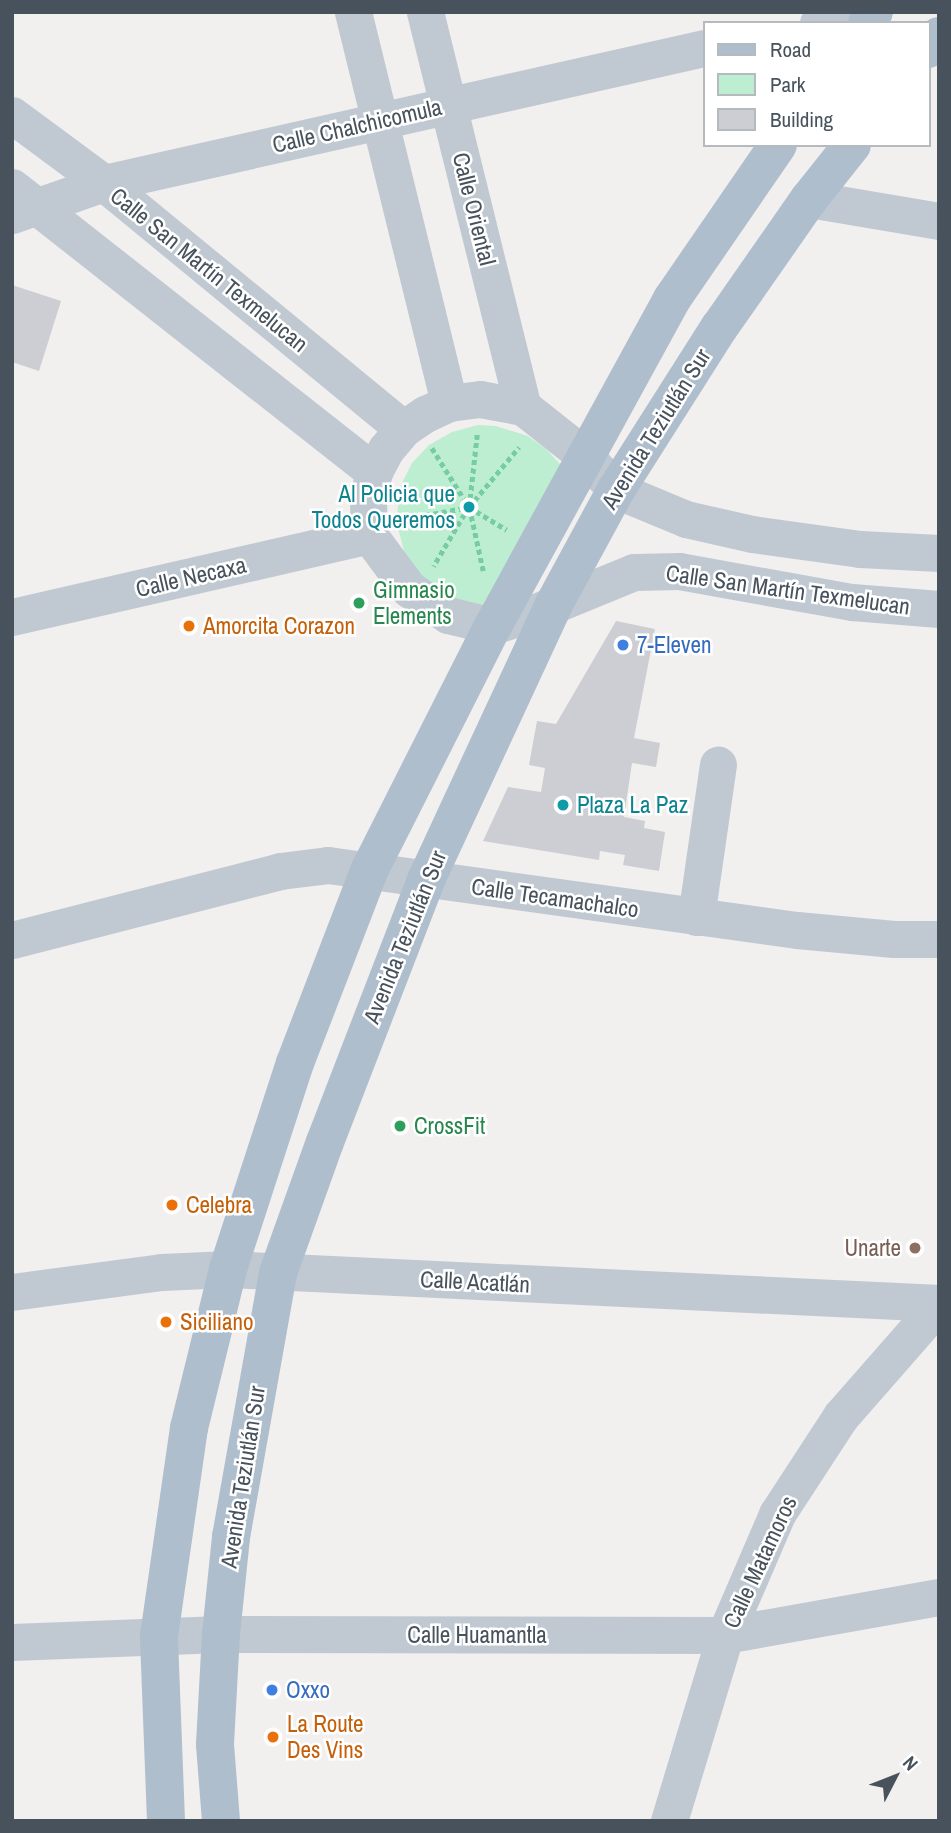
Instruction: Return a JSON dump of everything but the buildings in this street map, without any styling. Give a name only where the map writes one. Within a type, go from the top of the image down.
[{"type":"main road","name":"Avenida Teziutlán Sur","points":[[166,1821],[159,1636],[189,1428],[228,1269],[295,1063],[370,870],[493,626],[671,299],[777,147]]},
{"type":"main road","name":"Avenida Teziutlán Sur","points":[[221,1821],[215,1744],[232,1537],[278,1273],[426,880],[554,604],[616,490],[719,328],[809,199],[850,147]]},
{"type":"street","points":[[353,12],[449,403]]},
{"type":"street","name":"Calle Oriental","points":[[425,12],[523,407]]},
{"type":"street","points":[[827,21],[865,12]]},
{"type":"street","name":"Calle Chalchicomula","points":[[20,203],[702,48]]},
{"type":"street","name":"Calle San Martín Texmelucan","points":[[12,115],[104,183],[418,443]]},
{"type":"street","points":[[809,199],[939,221]]},
{"type":"street","points":[[20,203],[374,472]]},
{"type":"street","points":[[493,626],[448,615],[408,589],[369,535],[368,496],[374,472],[386,449],[418,443],[425,414],[449,403],[480,399],[523,407],[585,456],[616,490],[699,522],[752,534],[860,549],[939,553]]},
{"type":"street","name":"Calle Necaxa","points":[[12,617],[369,535]]},
{"type":"street","points":[[852,602],[860,549]]},
{"type":"street","name":"Calle San Martín Texmelucan","points":[[493,626],[634,572],[656,571],[679,571],[852,602],[939,609]]},
{"type":"street","points":[[696,917],[718,765]]},
{"type":"street","name":"Calle Tecamachalco","points":[[12,940],[292,869],[328,865],[696,917],[894,939],[939,939]]},
{"type":"street","name":"Calle Acatlán","points":[[12,1292],[162,1272],[228,1269],[939,1303]]},
{"type":"street","name":"Calle Matamoros","points":[[669,1821],[725,1635],[777,1514],[841,1416],[939,1303]]},
{"type":"street","name":"Calle Huamantla","points":[[12,1642],[222,1634],[725,1635],[939,1597]]},
{"type":"path","points":[[478,425],[469,508],[485,582]]},
{"type":"path","points":[[440,438],[418,443],[469,508],[512,534]]},
{"type":"path","points":[[431,571],[469,508],[520,446]]},
{"type":"path","points":[[396,512],[396,521],[469,508]]},
{"type":"green space","points":[[478,425],[496,426],[528,436],[546,449],[561,465],[491,606],[459,602],[425,582],[406,558],[396,521],[401,485],[412,463],[429,445],[452,432]]},
{"type":"place","name":"Al Policia que Todos Queremos","points":[[469,507]]},
{"type":"place","name":"Gimnasio Elements","points":[[359,603]]},
{"type":"place","name":"Amorcita Corazon","points":[[189,626]]},
{"type":"place","name":"7-Eleven","points":[[623,645]]},
{"type":"place","name":"Plaza La Paz","points":[[563,805]]},
{"type":"place","name":"CrossFit","points":[[400,1126]]},
{"type":"place","name":"Celebra","points":[[172,1205]]},
{"type":"place","name":"Unarte","points":[[915,1248]]},
{"type":"place","name":"Siciliano","points":[[166,1322]]},
{"type":"place","name":"Oxxo","points":[[272,1690]]},
{"type":"place","name":"La Route Des Vins","points":[[273,1737]]}]
